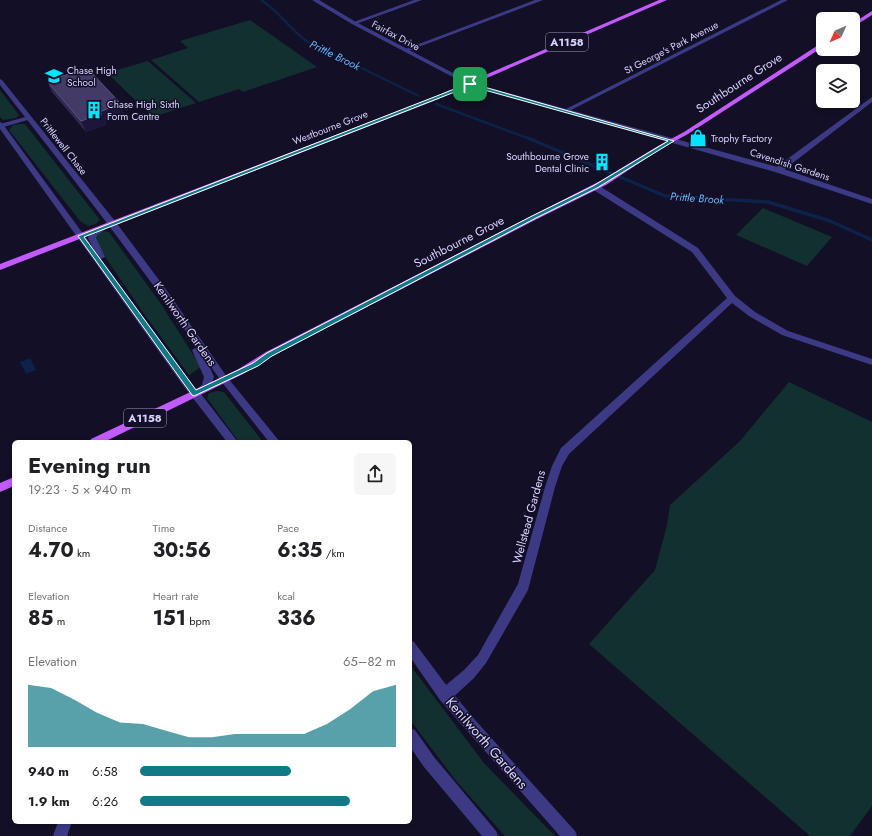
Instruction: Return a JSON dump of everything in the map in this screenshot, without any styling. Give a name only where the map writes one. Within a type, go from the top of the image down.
[{"type":"main road","name":"Westbourne Grove","points":[[0,267],[470,84],[664,0]]},
{"type":"main road","points":[[860,21],[872,13]]},
{"type":"main road","name":"Southbourne Grove","points":[[99,440],[256,364],[269,354],[608,180],[672,141],[816,48]]},
{"type":"main road","points":[[0,488],[12,482]]},
{"type":"street","name":"Fairfax Drive","points":[[315,0],[354,23],[470,84]]},
{"type":"street","points":[[354,23],[419,0]]},
{"type":"street","points":[[406,50],[540,0]]},
{"type":"street","name":"St George's Park Avenue","points":[[565,111],[785,0]]},
{"type":"street","name":"Prittlewell Chase","points":[[0,81],[112,224]]},
{"type":"street","name":"Cavendish Gardens","points":[[470,84],[778,170],[872,202]]},
{"type":"street","points":[[778,170],[872,99]]},
{"type":"street","points":[[29,118],[0,125],[114,284],[197,392],[232,440]]},
{"type":"street","points":[[595,187],[695,250],[732,298],[752,314],[784,333],[872,362]]},
{"type":"street","name":"Kenilworth Gardens","points":[[112,224],[173,306],[224,379],[273,440]]},
{"type":"street","points":[[103,227],[93,234],[92,238],[114,284]]},
{"type":"street","name":"Wellstead Gardens","points":[[445,695],[469,674],[482,659],[524,586],[550,487],[557,466],[565,451],[732,298]]},
{"type":"street","points":[[173,306],[191,338],[209,377],[206,387],[197,392]]},
{"type":"street","name":"Kenilworth Gardens","points":[[412,649],[445,695],[524,786],[570,836]]},
{"type":"street","points":[[412,738],[429,762],[491,836]]},
{"type":"street","points":[[60,836],[64,824]]},
{"type":"green space","points":[[250,20],[317,67],[243,92],[239,89],[199,102],[151,60],[188,48],[180,41]]},
{"type":"green space","points":[[148,61],[196,103],[153,117],[107,73]]},
{"type":"green space","points":[[0,90],[19,115],[16,118],[3,120],[0,117]]},
{"type":"green space","points":[[25,124],[100,220],[96,224],[88,226],[80,221],[9,130],[13,125]]},
{"type":"green space","points":[[763,208],[832,237],[807,266],[736,235]]},
{"type":"green space","points":[[103,231],[109,232],[161,304],[201,367],[189,375],[142,311],[93,239],[98,233]]},
{"type":"green space","points":[[789,382],[872,422],[872,806],[850,836],[810,836],[589,644],[655,570],[667,525],[670,505],[740,441]]},
{"type":"green space","points":[[218,391],[224,392],[261,440],[238,440],[207,398],[209,393]]},
{"type":"green space","points":[[412,668],[484,763],[555,836],[505,836],[457,782],[412,723]]},
{"type":"water","points":[[30,358],[36,370],[26,374],[20,362]]},
{"type":"building","name":"Chase High Sixth Form Centre","points":[[78,71],[81,75],[91,72],[120,103],[100,112],[102,114],[81,121],[47,81]]},
{"type":"waterway","name":"Prittle Brook","points":[[261,0],[308,42],[419,96]]},
{"type":"waterway","name":"Prittle Brook","points":[[436,104],[530,139]]},
{"type":"waterway","name":"Prittle Brook","points":[[528,138],[665,196],[768,202],[830,221],[872,240]]},
{"type":"place","name":"Chase High School","points":[[54,76]]},
{"type":"place","name":"Chase High Sixth Form Centre","points":[[94,110]]},
{"type":"place","name":"Trophy Factory","points":[[698,138]]},
{"type":"place","name":"Southbourne Grove Dental Clinic","points":[[602,162]]},
{"type":"route","points":[[470,84],[672,141],[603,183],[269,354],[256,364],[194,394],[80,236],[427,101],[470,84]]}]
